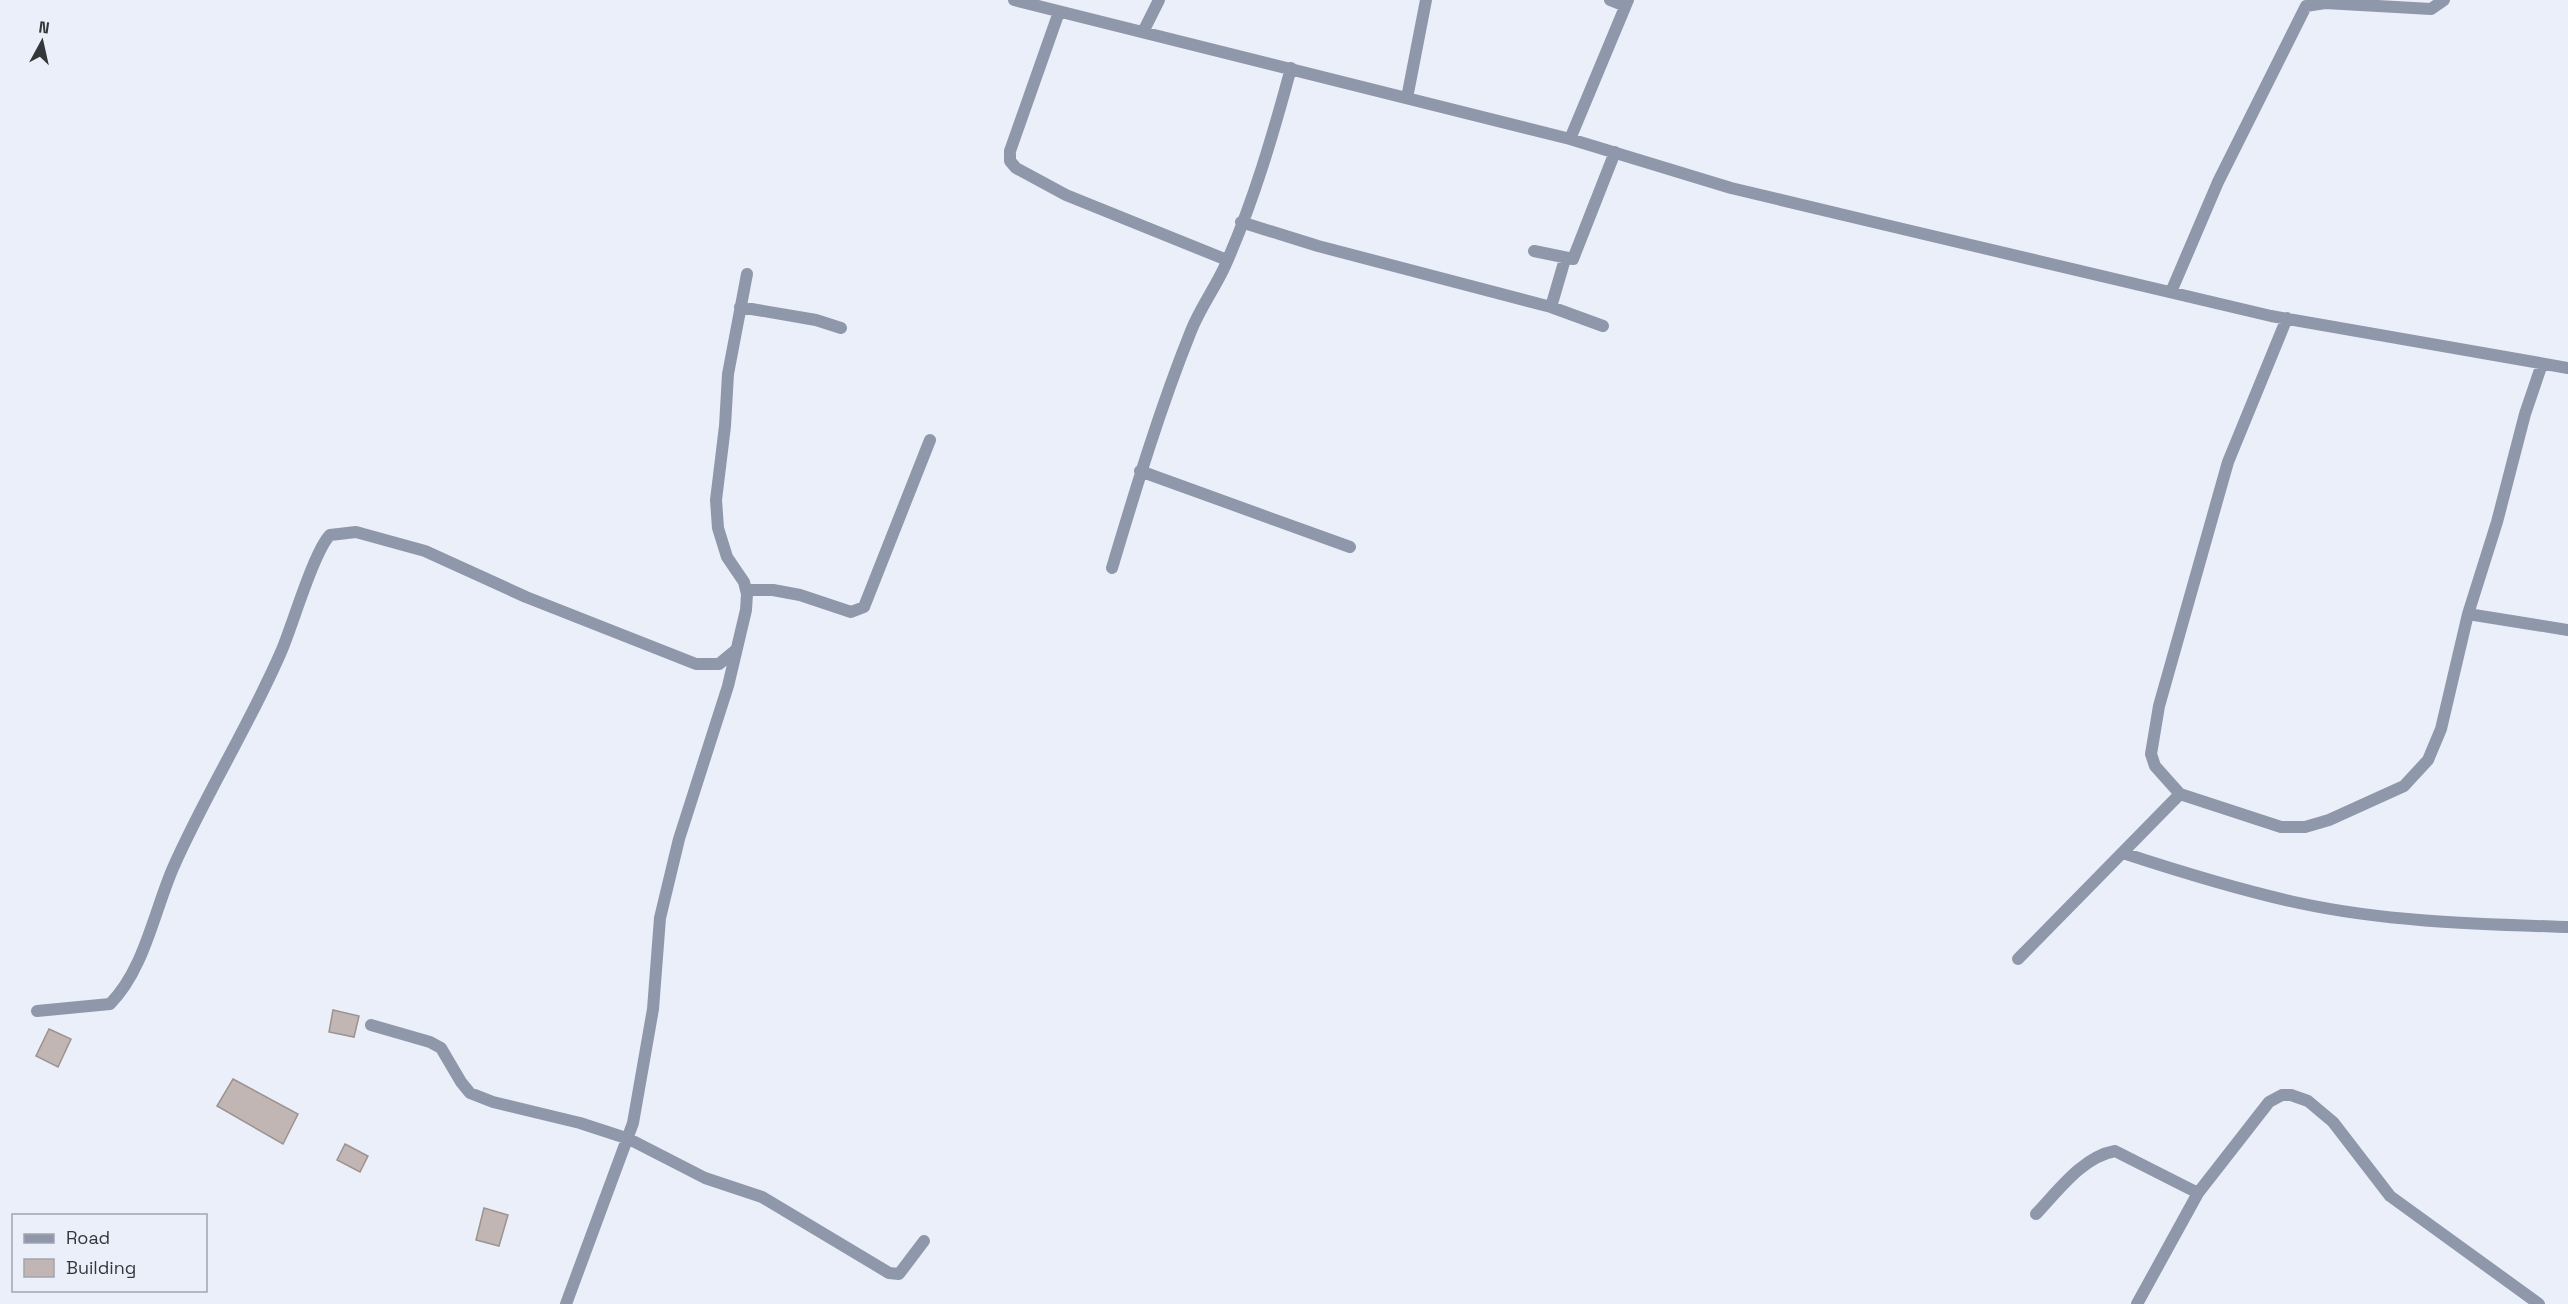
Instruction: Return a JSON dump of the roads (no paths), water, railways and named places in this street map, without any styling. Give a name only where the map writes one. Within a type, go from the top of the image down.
[{"type":"street","points":[[1014,0],[1570,139],[1731,188],[2287,318],[2568,368]]},
{"type":"street","points":[[1143,32],[1159,0]]},
{"type":"street","points":[[1407,98],[1426,0]]},
{"type":"street","points":[[1570,139],[1626,3],[1610,0]]},
{"type":"street","points":[[2171,292],[2218,182],[2307,6],[2325,3],[2431,9],[2444,0]]},
{"type":"street","points":[[1059,12],[1010,151],[1010,161],[1016,168],[1066,195],[1227,260]]},
{"type":"street","points":[[1112,567],[1140,471],[1193,327],[1227,260],[1275,127],[1291,68]]},
{"type":"street","points":[[1534,251],[1574,259],[1615,152]]},
{"type":"street","points":[[1241,222],[1318,246],[1551,307],[1603,326]]},
{"type":"street","points":[[1551,307],[1565,259]]},
{"type":"street","points":[[566,1304],[628,1139],[653,1009],[660,918],[679,840],[728,686],[746,610],[746,590],[727,557],[718,528],[716,500],[725,426],[728,374],[747,274]]},
{"type":"street","points":[[740,307],[816,320],[841,328]]},
{"type":"street","points":[[2287,318],[2228,462],[2176,642],[2152,739],[2151,754],[2154,766],[2180,794],[2281,827],[2294,828],[2329,820],[2404,786],[2420,771],[2434,748],[2468,614],[2497,522],[2525,414],[2542,364]]},
{"type":"street","points":[[746,590],[773,590],[800,595],[851,612],[864,608],[930,440]]},
{"type":"street","points":[[1140,471],[1350,547]]},
{"type":"street","points":[[37,1011],[110,1004],[118,996],[134,968],[173,868],[280,653],[318,555],[330,536],[357,532],[425,551],[526,597],[696,664],[719,664],[736,649]]},
{"type":"street","points":[[2468,614],[2568,630]]},
{"type":"street","points":[[2018,959],[2180,794]]},
{"type":"street","points":[[2123,854],[2219,884],[2301,904],[2380,916],[2460,923],[2568,927]]},
{"type":"street","points":[[371,1025],[430,1042],[441,1048],[460,1082],[470,1093],[493,1102],[580,1123],[628,1139],[705,1178],[762,1197],[893,1275],[899,1274],[924,1241]]},
{"type":"street","points":[[2137,1304],[2198,1193],[2269,1102],[2282,1095],[2308,1101],[2333,1122],[2390,1196],[2539,1304]]},
{"type":"street","points":[[2036,1214],[2078,1171],[2100,1156],[2115,1151],[2198,1193]]}]
